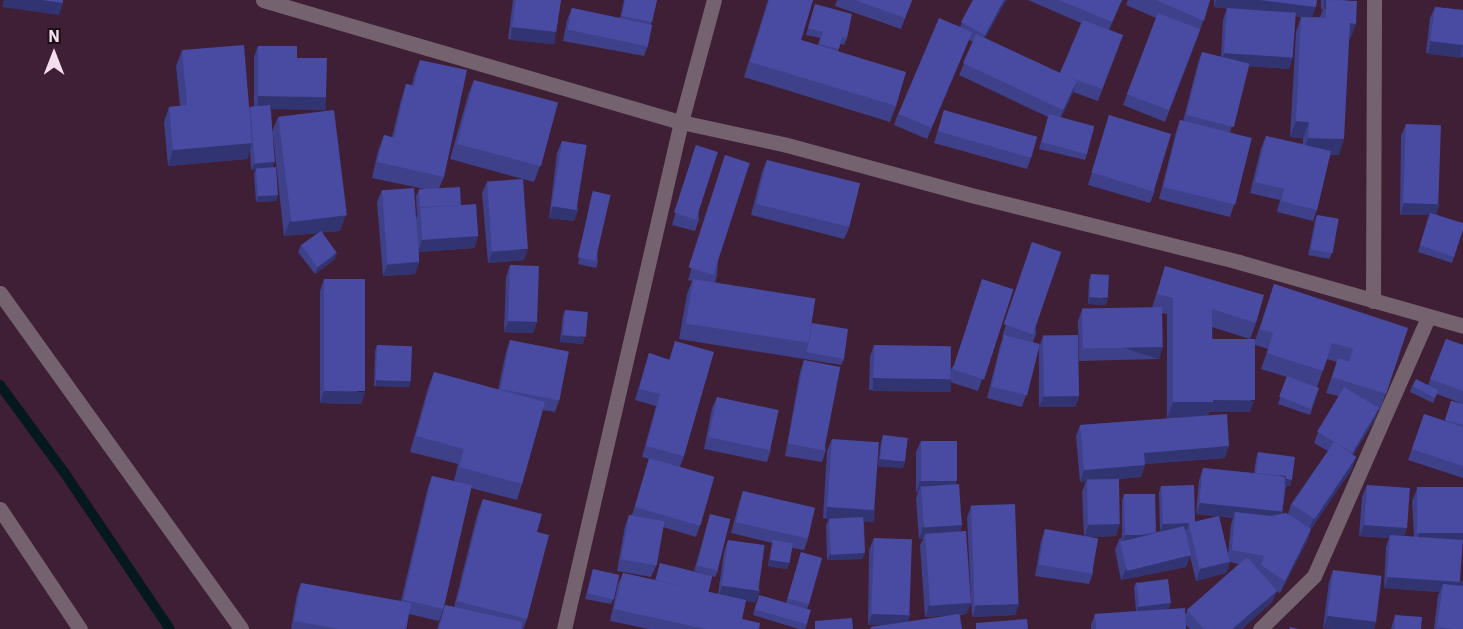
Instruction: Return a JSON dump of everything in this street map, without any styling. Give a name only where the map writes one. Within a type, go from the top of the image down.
[{"type":"street","points":[[262,0],[681,122],[787,145],[967,194],[1239,262],[1463,326]]},
{"type":"street","points":[[564,629],[681,122],[714,0]]},
{"type":"street","points":[[1373,301],[1374,0]]},
{"type":"street","points":[[0,293],[241,629]]},
{"type":"street","points":[[1260,629],[1314,576],[1428,317]]},
{"type":"street","points":[[0,509],[80,629]]},
{"type":"building","points":[[41,0],[63,0],[63,3]]},
{"type":"building","points":[[516,0],[561,0],[556,32],[512,27]]},
{"type":"building","points":[[625,0],[657,0],[652,22],[622,16]]},
{"type":"building","points":[[769,0],[813,0],[801,40],[906,72],[896,106],[750,62]]},
{"type":"building","points":[[855,0],[912,0],[905,18]]},
{"type":"building","points":[[973,0],[1004,0],[985,35],[961,22]]},
{"type":"building","points":[[1059,0],[1122,0],[1112,22]]},
{"type":"building","points":[[1156,0],[1210,0],[1204,21]]},
{"type":"building","points":[[1260,0],[1317,0],[1316,7]]},
{"type":"building","points":[[1326,0],[1357,1],[1356,24],[1350,23],[1344,139],[1308,138],[1309,122],[1296,121],[1301,17],[1326,18]]},
{"type":"building","points":[[815,4],[852,14],[847,38],[842,37],[839,49],[819,44],[823,32],[808,28]]},
{"type":"building","points":[[1435,7],[1463,10],[1463,45],[1430,41]]},
{"type":"building","points":[[572,8],[652,25],[648,47],[567,30]]},
{"type":"building","points":[[1227,8],[1296,13],[1293,58],[1224,53]]},
{"type":"building","points":[[1158,13],[1200,29],[1169,110],[1127,94]]},
{"type":"building","points":[[939,18],[972,32],[932,128],[898,114]]},
{"type":"building","points":[[1083,20],[1123,35],[1102,89],[1068,77],[1077,81],[1063,110],[963,63],[976,34],[1060,73]]},
{"type":"building","points":[[244,45],[252,143],[173,150],[169,107],[187,105],[182,50]]},
{"type":"building","points":[[258,46],[297,46],[297,58],[327,58],[326,97],[258,96]]},
{"type":"building","points":[[1202,52],[1250,64],[1234,127],[1186,115]]},
{"type":"building","points":[[420,60],[467,70],[444,177],[377,162],[384,135],[394,138],[406,84],[414,86]]},
{"type":"building","points":[[474,80],[558,103],[541,166],[457,144]]},
{"type":"building","points":[[270,105],[275,162],[255,164],[250,107]]},
{"type":"building","points":[[334,110],[347,215],[291,222],[278,117]]},
{"type":"building","points":[[944,110],[1037,137],[1031,158],[938,131]]},
{"type":"building","points":[[1049,114],[1094,126],[1087,154],[1041,142]]},
{"type":"building","points":[[1109,115],[1171,134],[1154,191],[1091,172]]},
{"type":"building","points":[[1180,120],[1252,138],[1235,205],[1163,187]]},
{"type":"building","points":[[1406,124],[1441,125],[1438,204],[1403,203]]},
{"type":"building","points":[[1266,136],[1331,151],[1317,210],[1281,201],[1284,189],[1255,182]]},
{"type":"building","points":[[562,141],[587,145],[576,210],[552,206]]},
{"type":"building","points":[[696,145],[718,152],[696,220],[674,213]]},
{"type":"building","points":[[725,155],[750,163],[713,275],[689,267]]},
{"type":"building","points":[[767,160],[860,183],[849,227],[756,204]]},
{"type":"building","points":[[276,167],[278,195],[258,196],[256,168]]},
{"type":"building","points":[[523,179],[528,249],[492,251],[487,182]]},
{"type":"building","points":[[460,187],[461,205],[420,207],[419,189]]},
{"type":"building","points":[[414,188],[419,262],[387,264],[382,190]]},
{"type":"building","points":[[593,191],[611,195],[595,261],[578,257]]},
{"type":"building","points":[[476,204],[478,236],[422,240],[420,208]]},
{"type":"building","points":[[1430,213],[1463,223],[1454,257],[1420,245]]},
{"type":"building","points":[[1317,215],[1339,219],[1333,253],[1311,249]]},
{"type":"building","points":[[321,231],[337,253],[317,267],[302,245]]},
{"type":"building","points":[[1032,242],[1061,252],[1033,334],[1004,324]]},
{"type":"building","points":[[510,265],[539,266],[537,322],[508,321]]},
{"type":"building","points":[[1165,266],[1264,295],[1256,323],[1212,309],[1213,402],[1173,402],[1173,298],[1157,294]]},
{"type":"building","points":[[1091,274],[1109,275],[1108,298],[1090,297]]},
{"type":"building","points":[[324,279],[365,279],[365,391],[324,391]]},
{"type":"building","points":[[693,279],[815,298],[808,343],[686,323]]},
{"type":"building","points":[[982,279],[1013,289],[984,380],[953,369]]},
{"type":"building","points":[[1274,284],[1408,328],[1386,394],[1332,377],[1338,358],[1349,362],[1353,349],[1332,343],[1323,371],[1267,353],[1273,333],[1260,329]]},
{"type":"building","points":[[1162,307],[1163,347],[1083,348],[1082,308]]},
{"type":"building","points":[[565,310],[588,312],[586,337],[563,335]]},
{"type":"building","points":[[812,323],[848,329],[844,359],[806,352]]},
{"type":"building","points":[[1004,335],[1040,344],[1027,395],[991,386]]},
{"type":"building","points":[[1078,335],[1079,396],[1044,397],[1043,336]]},
{"type":"building","points":[[1212,339],[1255,339],[1255,400],[1212,400]]},
{"type":"building","points":[[1446,339],[1463,345],[1463,391],[1430,379]]},
{"type":"building","points":[[510,340],[569,351],[559,401],[500,389]]},
{"type":"building","points":[[675,341],[714,352],[684,456],[646,446],[660,394],[639,389],[649,353],[670,360]]},
{"type":"building","points":[[377,345],[412,346],[411,381],[376,380]]},
{"type":"building","points":[[874,345],[951,346],[950,379],[873,378]]},
{"type":"building","points":[[804,360],[840,367],[824,450],[788,443]]},
{"type":"building","points":[[434,372],[545,402],[522,484],[459,467],[464,449],[416,436]]},
{"type":"building","points":[[1287,376],[1319,388],[1311,409],[1279,397]]},
{"type":"building","points":[[1416,379],[1438,390],[1435,397],[1412,386]]},
{"type":"building","points":[[1344,387],[1379,408],[1352,453],[1317,432]]},
{"type":"building","points":[[717,397],[779,410],[770,450],[708,437]]},
{"type":"building","points":[[1451,401],[1463,404],[1463,425],[1445,420]]},
{"type":"building","points":[[1227,414],[1229,446],[1144,453],[1145,465],[1084,470],[1080,425]]},
{"type":"building","points":[[1424,414],[1463,427],[1463,466],[1412,449]]},
{"type":"building","points":[[883,435],[908,438],[905,462],[880,459]]},
{"type":"building","points":[[832,439],[879,442],[874,510],[827,507]]},
{"type":"building","points":[[921,441],[957,441],[957,481],[921,481]]},
{"type":"building","points":[[1334,442],[1356,457],[1314,519],[1292,504]]},
{"type":"building","points":[[1258,452],[1295,457],[1292,480],[1286,479],[1286,476],[1256,473]]},
{"type":"building","points":[[649,458],[714,477],[700,526],[635,507]]},
{"type":"building","points":[[1203,468],[1286,477],[1282,511],[1199,503]]},
{"type":"building","points":[[432,476],[472,485],[443,609],[403,600]]},
{"type":"building","points":[[1119,479],[1120,524],[1088,525],[1087,480]]},
{"type":"building","points":[[959,484],[962,525],[924,528],[921,487]]},
{"type":"building","points":[[1194,485],[1195,522],[1163,524],[1161,486]]},
{"type":"building","points":[[1367,485],[1410,488],[1407,528],[1364,525]]},
{"type":"building","points":[[1417,487],[1463,487],[1463,533],[1417,533]]},
{"type":"building","points":[[743,491],[815,508],[808,539],[736,522]]},
{"type":"building","points":[[1124,494],[1155,494],[1156,532],[1125,535]]},
{"type":"building","points":[[483,499],[542,514],[537,532],[549,535],[527,619],[457,601]]},
{"type":"building","points":[[1015,504],[1018,604],[975,605],[971,506]]},
{"type":"building","points":[[1235,512],[1271,516],[1286,513],[1311,529],[1285,581],[1261,565],[1264,556],[1232,550]]},
{"type":"building","points":[[710,514],[730,519],[718,571],[697,565]]},
{"type":"building","points":[[629,515],[664,521],[657,566],[621,559]]},
{"type":"building","points":[[1219,516],[1230,562],[1199,569],[1189,523]]},
{"type":"building","points":[[863,517],[865,553],[831,555],[829,519]]},
{"type":"building","points":[[1184,526],[1191,555],[1127,571],[1120,542]]},
{"type":"building","points":[[1045,529],[1098,538],[1092,574],[1039,564]]},
{"type":"building","points":[[966,531],[971,603],[930,606],[925,534]]},
{"type":"building","points":[[1390,535],[1463,540],[1460,582],[1387,577]]},
{"type":"building","points":[[874,538],[912,539],[909,615],[871,614]]},
{"type":"building","points":[[728,540],[765,545],[758,591],[722,586]]},
{"type":"building","points":[[773,540],[793,543],[790,563],[770,560]]},
{"type":"building","points":[[801,552],[822,558],[809,604],[788,598]]},
{"type":"building","points":[[1247,557],[1277,591],[1232,629],[1204,629],[1187,610]]},
{"type":"building","points":[[660,563],[712,576],[708,593],[656,579]]},
{"type":"building","points":[[593,569],[619,575],[614,599],[587,593]]},
{"type":"building","points":[[1333,570],[1382,576],[1376,622],[1327,616]]},
{"type":"building","points":[[623,573],[746,600],[742,619],[760,623],[759,629],[706,629],[614,609]]},
{"type":"building","points":[[1168,579],[1171,603],[1139,607],[1136,583]]},
{"type":"building","points":[[301,583],[411,603],[406,629],[339,629],[294,621]]},
{"type":"building","points":[[1443,584],[1463,586],[1463,629],[1437,627]]},
{"type":"building","points":[[759,595],[811,610],[807,624],[755,609]]},
{"type":"building","points":[[445,605],[522,622],[521,629],[439,629]]},
{"type":"building","points":[[1185,608],[1186,629],[1096,629],[1095,614]]},
{"type":"building","points":[[959,614],[962,629],[871,629],[871,627]]},
{"type":"building","points":[[1395,615],[1422,617],[1421,629],[1395,629]]},
{"type":"building","points":[[852,618],[853,629],[815,629],[815,621]]},
{"type":"building","points":[[1027,619],[1028,629],[976,629],[976,623]]},
{"type":"waterway","points":[[0,385],[64,472],[170,629]]}]
